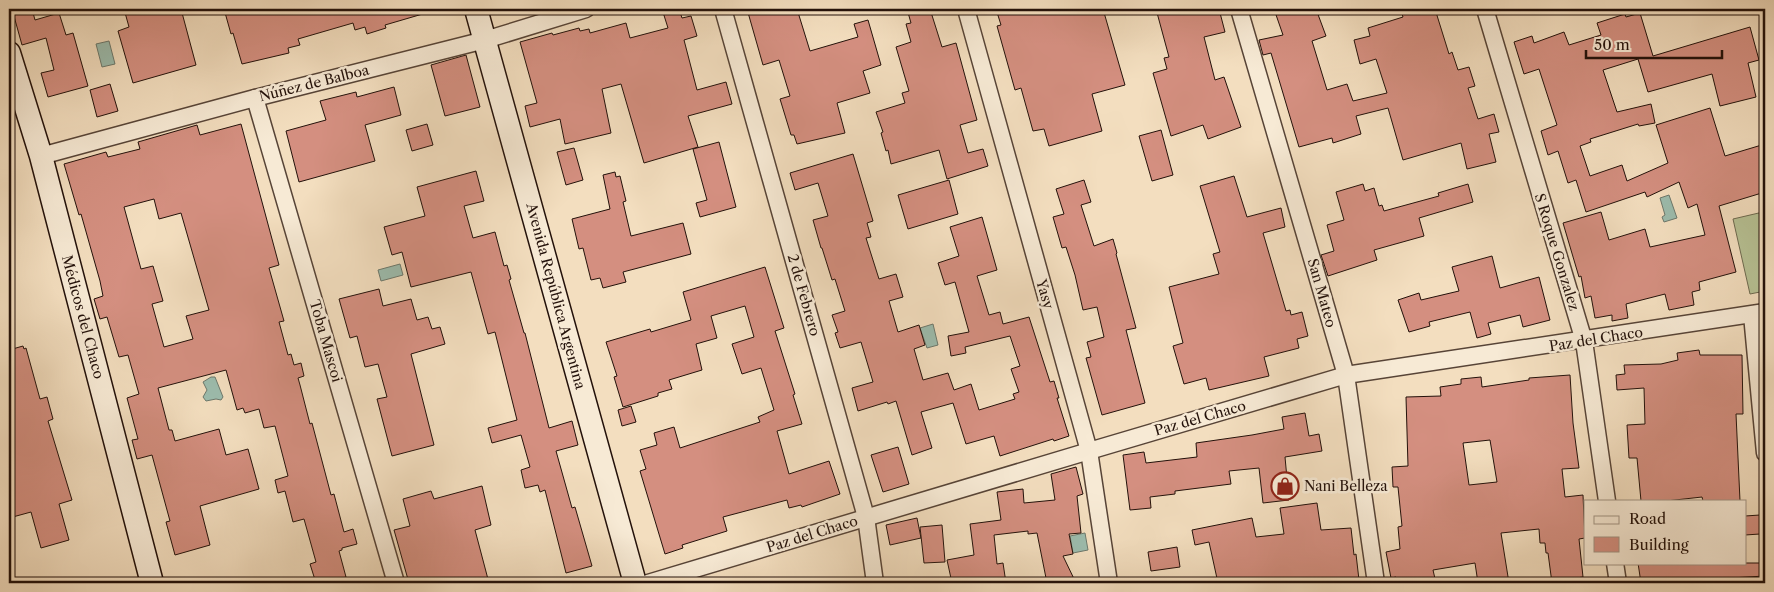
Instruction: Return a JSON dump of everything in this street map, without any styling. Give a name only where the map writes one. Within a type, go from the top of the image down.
[{"type":"main road","name":"Avenida República Argentina","points":[[476,9],[635,583]]},
{"type":"main road","name":"Médicos del Chaco","points":[[9,56],[41,156],[152,583]]},
{"type":"street","name":"Núñez de Balboa","points":[[41,156],[255,98],[485,40],[586,9]]},
{"type":"street","name":"2 de Febrero","points":[[723,9],[866,517],[875,583]]},
{"type":"street","name":"Yasy","points":[[966,9],[1089,451],[1109,583]]},
{"type":"street","name":"San Mateo","points":[[1239,9],[1346,376],[1376,583]]},
{"type":"street","name":"S Roque Gonzalez","points":[[1485,9],[1584,341],[1606,500]]},
{"type":"street","name":"Toba Mascoi","points":[[255,98],[396,583]]},
{"type":"street","name":"Paz del Chaco","points":[[648,583],[1346,376],[1759,314]]},
{"type":"street","points":[[1759,314],[1765,453]]},
{"type":"street","points":[[1615,564],[1618,583]]},
{"type":"green space","points":[[1763,212],[1765,220],[1765,291],[1750,294],[1733,219]]},
{"type":"shaded area","points":[[109,41],[115,64],[102,67],[96,44]]},
{"type":"shaded area","points":[[1669,195],[1677,218],[1664,222],[1662,217],[1665,215],[1660,198]]},
{"type":"shaded area","points":[[400,264],[403,275],[381,281],[378,270]]},
{"type":"shaded area","points":[[933,324],[938,345],[927,348],[920,328]]},
{"type":"shaded area","points":[[211,377],[215,377],[223,397],[221,400],[206,401],[203,397],[207,390],[203,382]]},
{"type":"shaded area","points":[[1085,533],[1088,550],[1073,553],[1070,536]]},
{"type":"building","points":[[12,9],[32,9],[35,20],[59,13],[66,35],[73,33],[88,86],[48,97],[41,73],[54,70],[46,38],[22,45]]},
{"type":"building","points":[[124,9],[181,9],[196,65],[133,83],[118,31],[129,27]]},
{"type":"building","points":[[224,9],[426,9],[426,13],[385,25],[386,28],[367,34],[365,27],[355,30],[353,23],[298,39],[300,45],[288,48],[289,53],[242,64]]},
{"type":"building","points":[[662,9],[679,9],[682,18],[691,16],[697,36],[684,40],[697,90],[726,82],[732,104],[688,116],[698,147],[644,163],[621,84],[602,89],[611,133],[565,144],[560,119],[530,127],[525,106],[537,103],[520,42],[579,28],[580,31],[589,29],[590,33],[626,23],[630,38],[668,28]]},
{"type":"building","points":[[747,9],[797,9],[810,51],[858,37],[854,24],[868,20],[881,65],[863,71],[870,93],[837,103],[845,133],[797,144],[794,135],[791,135],[780,99],[790,96],[779,60],[763,65]]},
{"type":"building","points":[[907,9],[930,9],[942,47],[956,43],[977,120],[960,125],[968,153],[983,149],[988,166],[947,179],[939,150],[891,164],[876,112],[905,103],[902,93],[909,91],[896,47],[911,42],[906,24],[911,23]]},
{"type":"building","points":[[996,9],[1103,9],[1125,85],[1092,94],[1102,131],[1049,146],[1044,129],[1033,131],[1021,88],[1015,90],[997,26],[1001,25]]},
{"type":"building","points":[[1156,9],[1219,9],[1225,32],[1204,37],[1215,80],[1224,77],[1241,127],[1208,139],[1203,125],[1171,136],[1153,73],[1167,69],[1164,58],[1169,57]]},
{"type":"building","points":[[1274,9],[1316,9],[1326,36],[1312,41],[1327,90],[1347,84],[1353,101],[1387,93],[1376,59],[1360,64],[1354,40],[1370,36],[1368,28],[1403,17],[1401,11],[1409,9],[1435,9],[1449,54],[1452,52],[1458,70],[1469,67],[1475,86],[1468,88],[1478,119],[1494,114],[1499,132],[1489,134],[1496,162],[1467,169],[1461,143],[1403,160],[1388,108],[1356,116],[1361,134],[1333,143],[1332,138],[1299,147],[1271,53],[1263,55],[1259,40],[1283,35]]},
{"type":"building","points":[[1640,13],[1653,56],[1750,27],[1759,60],[1748,63],[1756,97],[1720,106],[1712,74],[1648,92],[1638,59],[1603,70],[1617,112],[1651,104],[1655,123],[1639,126],[1638,124],[1590,139],[1591,142],[1580,146],[1590,176],[1622,165],[1627,181],[1668,163],[1656,125],[1710,108],[1725,156],[1765,144],[1765,192],[1719,206],[1736,272],[1699,282],[1700,290],[1692,292],[1694,305],[1669,310],[1665,294],[1626,304],[1628,318],[1612,321],[1612,315],[1595,318],[1591,296],[1585,298],[1581,276],[1579,277],[1563,223],[1601,212],[1609,240],[1645,229],[1650,247],[1705,235],[1697,204],[1688,208],[1679,182],[1647,197],[1645,192],[1586,212],[1576,180],[1568,183],[1558,151],[1548,155],[1541,131],[1557,125],[1539,69],[1524,74],[1514,42],[1532,36],[1534,43],[1564,32],[1569,45],[1601,35],[1597,23],[1625,14],[1626,17]]},
{"type":"building","points":[[466,55],[480,107],[445,116],[431,65]]},
{"type":"building","points":[[110,84],[118,111],[97,117],[90,90]]},
{"type":"building","points":[[394,87],[401,115],[365,125],[375,161],[299,182],[286,131],[326,120],[320,101],[356,92],[357,97]]},
{"type":"building","points":[[241,124],[279,265],[269,268],[284,321],[279,322],[288,355],[291,354],[294,365],[301,363],[304,376],[298,378],[331,495],[334,494],[344,532],[353,529],[357,544],[342,548],[339,551],[346,577],[316,583],[310,564],[316,562],[304,519],[293,522],[285,491],[278,493],[275,480],[288,476],[275,426],[264,428],[259,409],[245,413],[243,408],[237,410],[226,370],[158,388],[169,430],[172,430],[175,441],[219,429],[226,455],[248,449],[259,489],[200,506],[210,545],[175,555],[166,522],[170,521],[152,455],[137,459],[132,440],[138,439],[127,398],[139,394],[128,355],[119,357],[107,317],[100,319],[94,299],[103,296],[100,281],[81,214],[79,215],[64,164],[106,152],[108,157],[140,149],[138,142],[197,125],[200,135]],"holes":[[[154,199],[159,219],[181,213],[209,310],[186,316],[193,339],[164,347],[152,304],[163,301],[153,266],[141,269],[124,207]]]},
{"type":"building","points":[[427,124],[433,145],[412,151],[406,130]]},
{"type":"building","points":[[1161,130],[1173,175],[1152,181],[1139,136]]},
{"type":"building","points":[[719,142],[736,207],[700,217],[696,203],[707,200],[693,149]]},
{"type":"building","points":[[574,148],[583,180],[566,185],[557,152]]},
{"type":"building","points":[[853,154],[873,221],[867,223],[871,237],[866,238],[879,279],[896,274],[903,297],[889,301],[898,332],[919,325],[925,345],[914,349],[923,380],[948,373],[954,390],[971,384],[979,410],[1015,399],[1013,394],[1019,392],[1011,369],[1020,366],[1010,336],[965,347],[966,353],[951,356],[948,336],[969,332],[955,282],[945,285],[938,263],[959,256],[950,227],[982,217],[997,270],[977,276],[989,315],[1000,312],[1003,324],[1029,317],[1050,382],[1054,381],[1059,398],[1057,398],[1069,436],[1054,441],[1053,439],[1000,456],[994,436],[966,444],[953,403],[921,412],[932,448],[912,455],[896,401],[858,411],[852,388],[873,382],[861,342],[840,348],[835,333],[838,332],[832,315],[845,311],[835,279],[832,280],[813,220],[828,216],[818,183],[795,190],[790,173]]},
{"type":"building","points":[[476,171],[484,201],[464,206],[473,238],[495,232],[504,266],[507,265],[511,279],[509,280],[525,333],[549,428],[572,421],[578,445],[556,451],[572,508],[575,507],[592,566],[566,573],[545,490],[540,492],[538,485],[525,488],[521,470],[530,467],[521,435],[492,443],[488,428],[517,420],[495,332],[488,334],[471,272],[411,287],[402,252],[392,255],[384,227],[425,216],[417,187]]},
{"type":"building","points":[[615,172],[616,177],[620,176],[626,201],[623,202],[631,236],[683,223],[691,254],[623,272],[626,282],[603,288],[600,278],[591,280],[583,248],[579,249],[572,219],[610,209],[603,175]]},
{"type":"building","points":[[1234,176],[1247,217],[1281,208],[1285,227],[1263,233],[1286,311],[1290,310],[1291,315],[1302,312],[1308,336],[1297,339],[1299,348],[1264,357],[1269,376],[1209,390],[1206,378],[1184,384],[1173,346],[1183,343],[1169,287],[1219,274],[1213,254],[1220,252],[1200,186]]},
{"type":"building","points":[[949,180],[958,214],[908,229],[898,195]]},
{"type":"building","points":[[1084,180],[1091,202],[1081,205],[1094,246],[1113,239],[1117,253],[1136,328],[1126,330],[1145,403],[1102,415],[1086,358],[1091,357],[1087,342],[1104,337],[1097,307],[1083,310],[1066,247],[1062,248],[1053,217],[1064,214],[1056,189]]},
{"type":"building","points":[[1363,184],[1365,191],[1374,188],[1379,206],[1382,205],[1384,211],[1439,196],[1438,193],[1468,184],[1473,202],[1419,218],[1424,236],[1374,250],[1377,260],[1328,276],[1321,255],[1334,251],[1327,225],[1344,220],[1336,192]]},
{"type":"building","points":[[1492,256],[1500,288],[1539,277],[1550,320],[1523,327],[1520,315],[1488,323],[1491,334],[1477,338],[1470,312],[1429,322],[1430,326],[1409,332],[1398,300],[1419,293],[1421,300],[1459,291],[1452,267]]},
{"type":"building","points":[[765,267],[784,328],[775,331],[795,394],[793,395],[802,424],[777,431],[789,474],[829,461],[840,494],[802,507],[801,505],[789,508],[787,500],[723,517],[727,531],[682,545],[683,548],[665,554],[640,471],[646,469],[640,450],[657,445],[654,433],[674,427],[680,448],[760,422],[758,417],[774,410],[761,368],[742,374],[732,344],[754,337],[745,306],[711,316],[717,338],[696,344],[702,370],[669,380],[672,389],[658,393],[658,396],[623,407],[614,377],[617,376],[606,342],[650,329],[651,332],[691,320],[683,292]]},
{"type":"building","points":[[379,289],[383,306],[411,299],[417,320],[428,317],[432,329],[440,327],[445,344],[411,354],[434,445],[392,456],[377,399],[387,397],[378,364],[365,367],[357,336],[350,338],[339,299]]},
{"type":"building","points":[[23,346],[24,349],[26,348],[40,399],[47,397],[53,419],[48,421],[72,500],[59,504],[69,540],[41,548],[31,512],[9,518],[9,350]]},
{"type":"building","points":[[1699,350],[1700,355],[1742,355],[1743,414],[1736,414],[1740,500],[1703,500],[1702,497],[1675,500],[1641,500],[1637,458],[1629,458],[1627,425],[1645,424],[1644,388],[1617,390],[1616,375],[1625,374],[1624,365],[1661,364],[1678,360],[1677,353]]},
{"type":"building","points":[[1570,375],[1573,423],[1579,468],[1562,469],[1565,497],[1583,495],[1584,538],[1579,539],[1583,577],[1576,578],[1577,583],[1552,583],[1548,553],[1546,553],[1545,543],[1540,543],[1539,529],[1501,533],[1509,583],[1478,583],[1475,563],[1433,570],[1436,583],[1397,583],[1396,577],[1391,578],[1386,552],[1400,549],[1398,527],[1402,526],[1398,487],[1393,487],[1392,467],[1408,466],[1406,397],[1441,396],[1440,387],[1461,384],[1461,379],[1481,377],[1482,387],[1529,380],[1529,378]],"holes":[[[1490,440],[1497,482],[1469,485],[1463,443]]]},
{"type":"building","points":[[631,406],[636,422],[622,426],[618,410]]},
{"type":"building","points":[[1305,413],[1309,436],[1319,434],[1322,451],[1285,457],[1289,500],[1263,503],[1259,468],[1229,471],[1231,484],[1175,491],[1175,494],[1150,497],[1151,508],[1130,510],[1123,455],[1144,452],[1146,463],[1197,457],[1196,443],[1284,429],[1282,417]]},
{"type":"building","points":[[898,447],[909,484],[883,492],[871,455]]},
{"type":"building","points":[[1076,467],[1083,494],[1077,496],[1081,533],[1069,534],[1073,554],[1063,556],[1076,583],[1047,583],[1037,533],[1028,534],[1028,531],[994,535],[997,564],[1003,563],[1006,583],[952,583],[947,560],[974,555],[970,524],[1001,520],[997,492],[1023,489],[1024,503],[1055,500],[1051,474]]},
{"type":"building","points":[[482,486],[491,525],[475,530],[489,583],[409,583],[394,530],[410,526],[403,499],[431,491],[434,499]]},
{"type":"building","points":[[1317,503],[1321,530],[1351,528],[1359,580],[1328,583],[1218,583],[1209,542],[1195,545],[1192,530],[1252,518],[1256,537],[1284,534],[1280,508]]},
{"type":"building","points":[[1760,515],[1760,534],[1746,535],[1746,516]]},
{"type":"building","points":[[917,518],[921,538],[890,545],[886,525]]},
{"type":"building","points":[[942,525],[945,562],[924,563],[920,527]]},
{"type":"building","points":[[1177,547],[1180,567],[1151,571],[1148,552]]},
{"type":"building","points":[[1765,563],[1765,576],[1730,578],[1731,583],[1641,583],[1638,564]]},
{"type":"place","name":"Nani Belleza","points":[[1285,486]]}]
